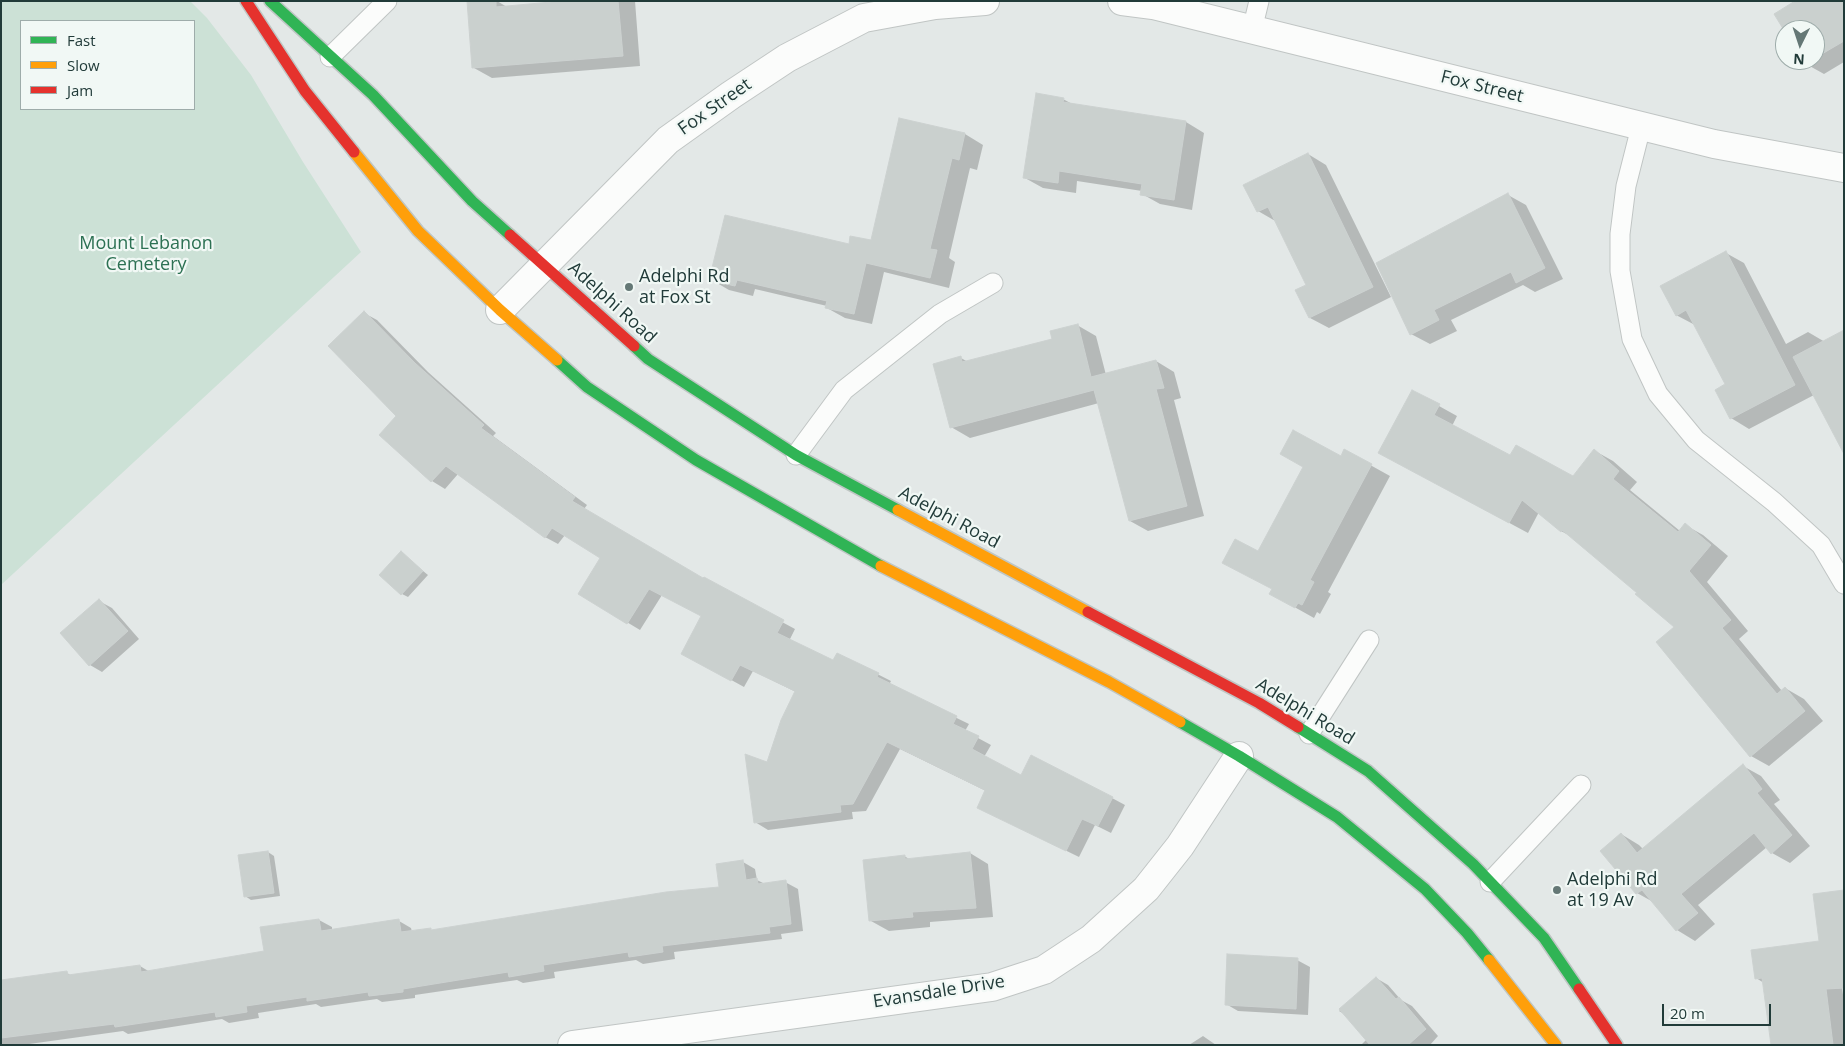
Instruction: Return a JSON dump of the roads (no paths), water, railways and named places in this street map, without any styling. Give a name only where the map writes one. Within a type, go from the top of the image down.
[{"type":"main road","points":[[246,1],[305,91],[418,231],[500,310],[587,387],[696,460],[884,568],[1109,682],[1239,756],[1337,817],[1425,889],[1467,933],[1556,1045]]},
{"type":"main road","name":"Adelphi Road","points":[[270,1],[373,96],[472,200],[648,359],[796,454],[1259,703],[1368,771],[1473,864],[1544,938],[1618,1045]]},
{"type":"street","name":"Fox Street","points":[[500,310],[668,140],[730,95],[860,9],[985,1]]},
{"type":"street","name":"Fox Street","points":[[1122,1],[1153,5],[1714,144],[1844,168]]},
{"type":"street","name":"Evansdale Drive","points":[[572,1045],[635,1040],[992,987],[1044,970],[1091,939],[1146,889],[1180,846],[1239,756]]},
{"type":"lane","points":[[330,57],[387,1]]},
{"type":"lane","points":[[1252,30],[1259,1]]},
{"type":"lane","points":[[1641,126],[1626,186],[1620,234],[1620,271],[1632,339],[1658,394],[1696,440],[1774,502],[1821,545],[1844,584]]},
{"type":"lane","points":[[796,454],[844,390],[940,314],[993,283]]},
{"type":"lane","points":[[1309,734],[1369,640]]},
{"type":"lane","points":[[1490,882],[1581,785]]},
{"type":"place","name":"Adelphi Rd at Fox St","points":[[629,287]]},
{"type":"place","name":"Adelphi Rd at 19 Av","points":[[1557,890]]},
{"type":"park label","name":"Mount Lebanon Cemetery","points":[[146,254]]}]
